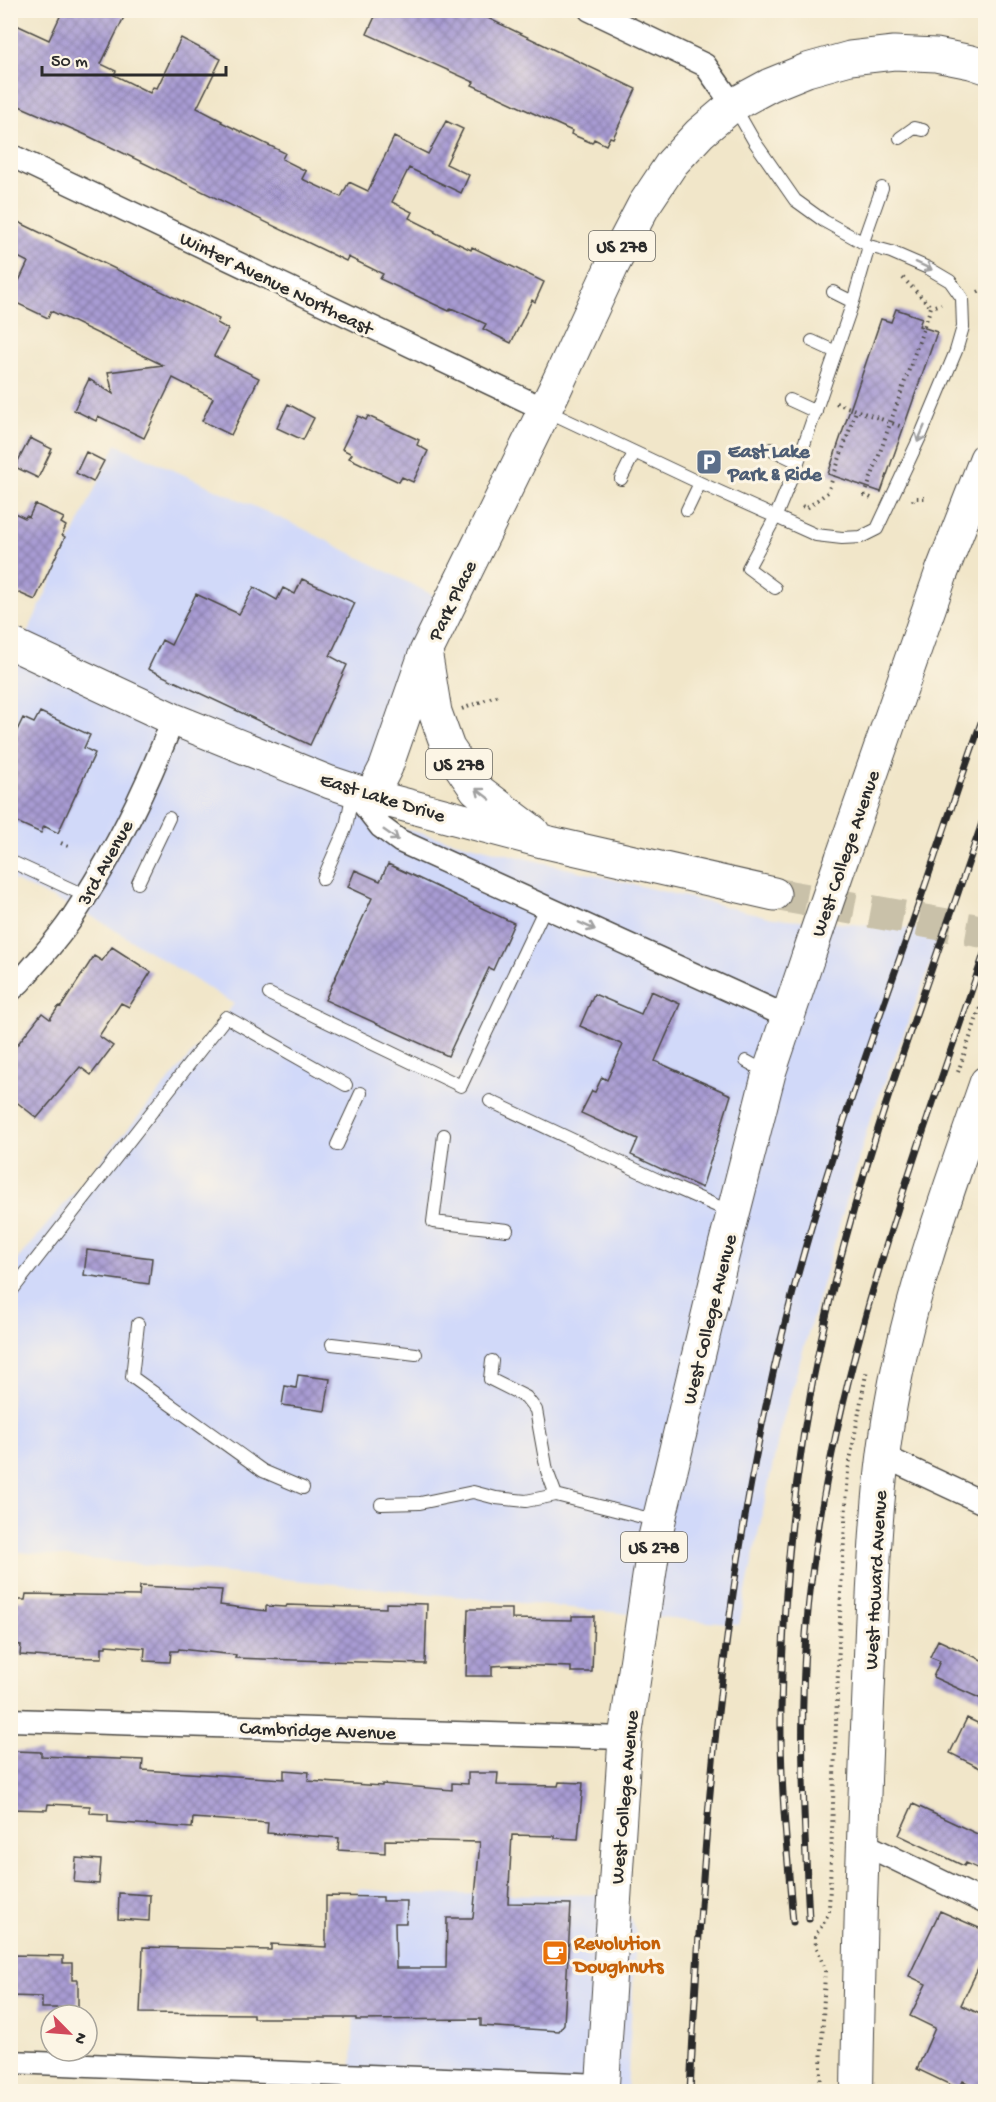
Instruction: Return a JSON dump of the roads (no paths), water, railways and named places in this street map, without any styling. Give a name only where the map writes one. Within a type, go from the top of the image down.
[{"type":"main road","name":"US 278","points":[[544,410],[612,266],[644,205],[672,163],[700,133],[733,105],[770,85],[807,70],[850,58],[894,53],[936,55],[971,62],[986,68]]},
{"type":"main road","name":"Park Place","points":[[362,793],[386,767],[426,652],[544,410]]},
{"type":"main road","name":"West College Avenue","points":[[602,2088],[625,1738],[659,1522],[734,1213],[758,1067],[788,1017],[941,574],[986,459]]},
{"type":"main road","name":"East Lake Drive","points":[[10,643],[173,718],[362,793],[546,842],[774,894]]},
{"type":"main road","name":"US 278","points":[[426,652],[435,712],[448,748],[476,789],[546,842]]},
{"type":"main road","name":"West Howard Avenue","points":[[857,2091],[862,1843],[875,1537],[883,1456],[906,1331],[920,1280],[984,1092]]},
{"type":"street","points":[[590,10],[705,65],[733,105]]},
{"type":"street","name":"Winter Avenue Northeast","points":[[10,155],[544,410]]},
{"type":"street","name":"3rd Avenue","points":[[10,991],[71,920],[114,850],[160,752],[173,718]]},
{"type":"street","points":[[362,793],[381,827],[399,840],[788,1017]]},
{"type":"street","points":[[883,1456],[986,1504]]},
{"type":"street","name":"Cambridge Avenue","points":[[10,1720],[625,1738]]},
{"type":"street","points":[[862,1843],[986,1903]]},
{"type":"street","points":[[10,2062],[602,2088]]},
{"type":"lane","points":[[544,410],[816,535],[842,538],[861,537],[877,528],[920,437],[956,351],[963,327],[962,298],[950,281],[928,268],[866,244],[824,221],[795,200],[754,141],[733,105]]},
{"type":"lane","points":[[900,138],[914,128],[923,130]]},
{"type":"lane","points":[[775,588],[748,568],[776,518],[816,412],[853,302],[882,188]]},
{"type":"lane","points":[[833,292],[853,302]]},
{"type":"lane","points":[[812,341],[836,352]]},
{"type":"lane","points":[[790,400],[816,412]]},
{"type":"lane","points":[[771,449],[798,462]]},
{"type":"lane","points":[[621,479],[634,453]]},
{"type":"lane","points":[[687,510],[700,483]]},
{"type":"lane","points":[[323,879],[362,793]]},
{"type":"lane","points":[[138,883],[169,818]]},
{"type":"lane","points":[[10,861],[86,896]]},
{"type":"lane","points":[[269,994],[461,1086],[545,908]]},
{"type":"lane","points":[[10,1293],[226,1017],[346,1085]]},
{"type":"lane","points":[[337,1145],[361,1092]]},
{"type":"lane","points":[[490,1101],[734,1213]]},
{"type":"lane","points":[[444,1134],[433,1222],[507,1230]]},
{"type":"lane","points":[[138,1324],[132,1377],[263,1471],[303,1488]]},
{"type":"lane","points":[[332,1344],[416,1354]]},
{"type":"lane","points":[[492,1360],[490,1379],[526,1397],[536,1410],[547,1470],[556,1496]]},
{"type":"lane","points":[[381,1504],[420,1503],[473,1492],[496,1498],[526,1501],[556,1496],[659,1522]]},
{"type":"tunnel","points":[[774,894],[986,932]]},
{"type":"railway","points":[[690,2092],[701,1910],[716,1729],[740,1548],[755,1458],[774,1369],[802,1258],[835,1149],[986,709]]},
{"type":"railway","points":[[793,1922],[784,1816],[782,1663],[792,1522],[804,1428],[822,1335],[856,1202],[897,1071],[986,811]]},
{"type":"railway","points":[[809,1919],[803,1776],[804,1670],[816,1545],[831,1457],[874,1285],[900,1200],[986,948]]},
{"type":"place","name":"East Lake Park & Ride","points":[[709,462]]},
{"type":"place","name":"Revolution Doughnuts","points":[[555,1953]]}]
